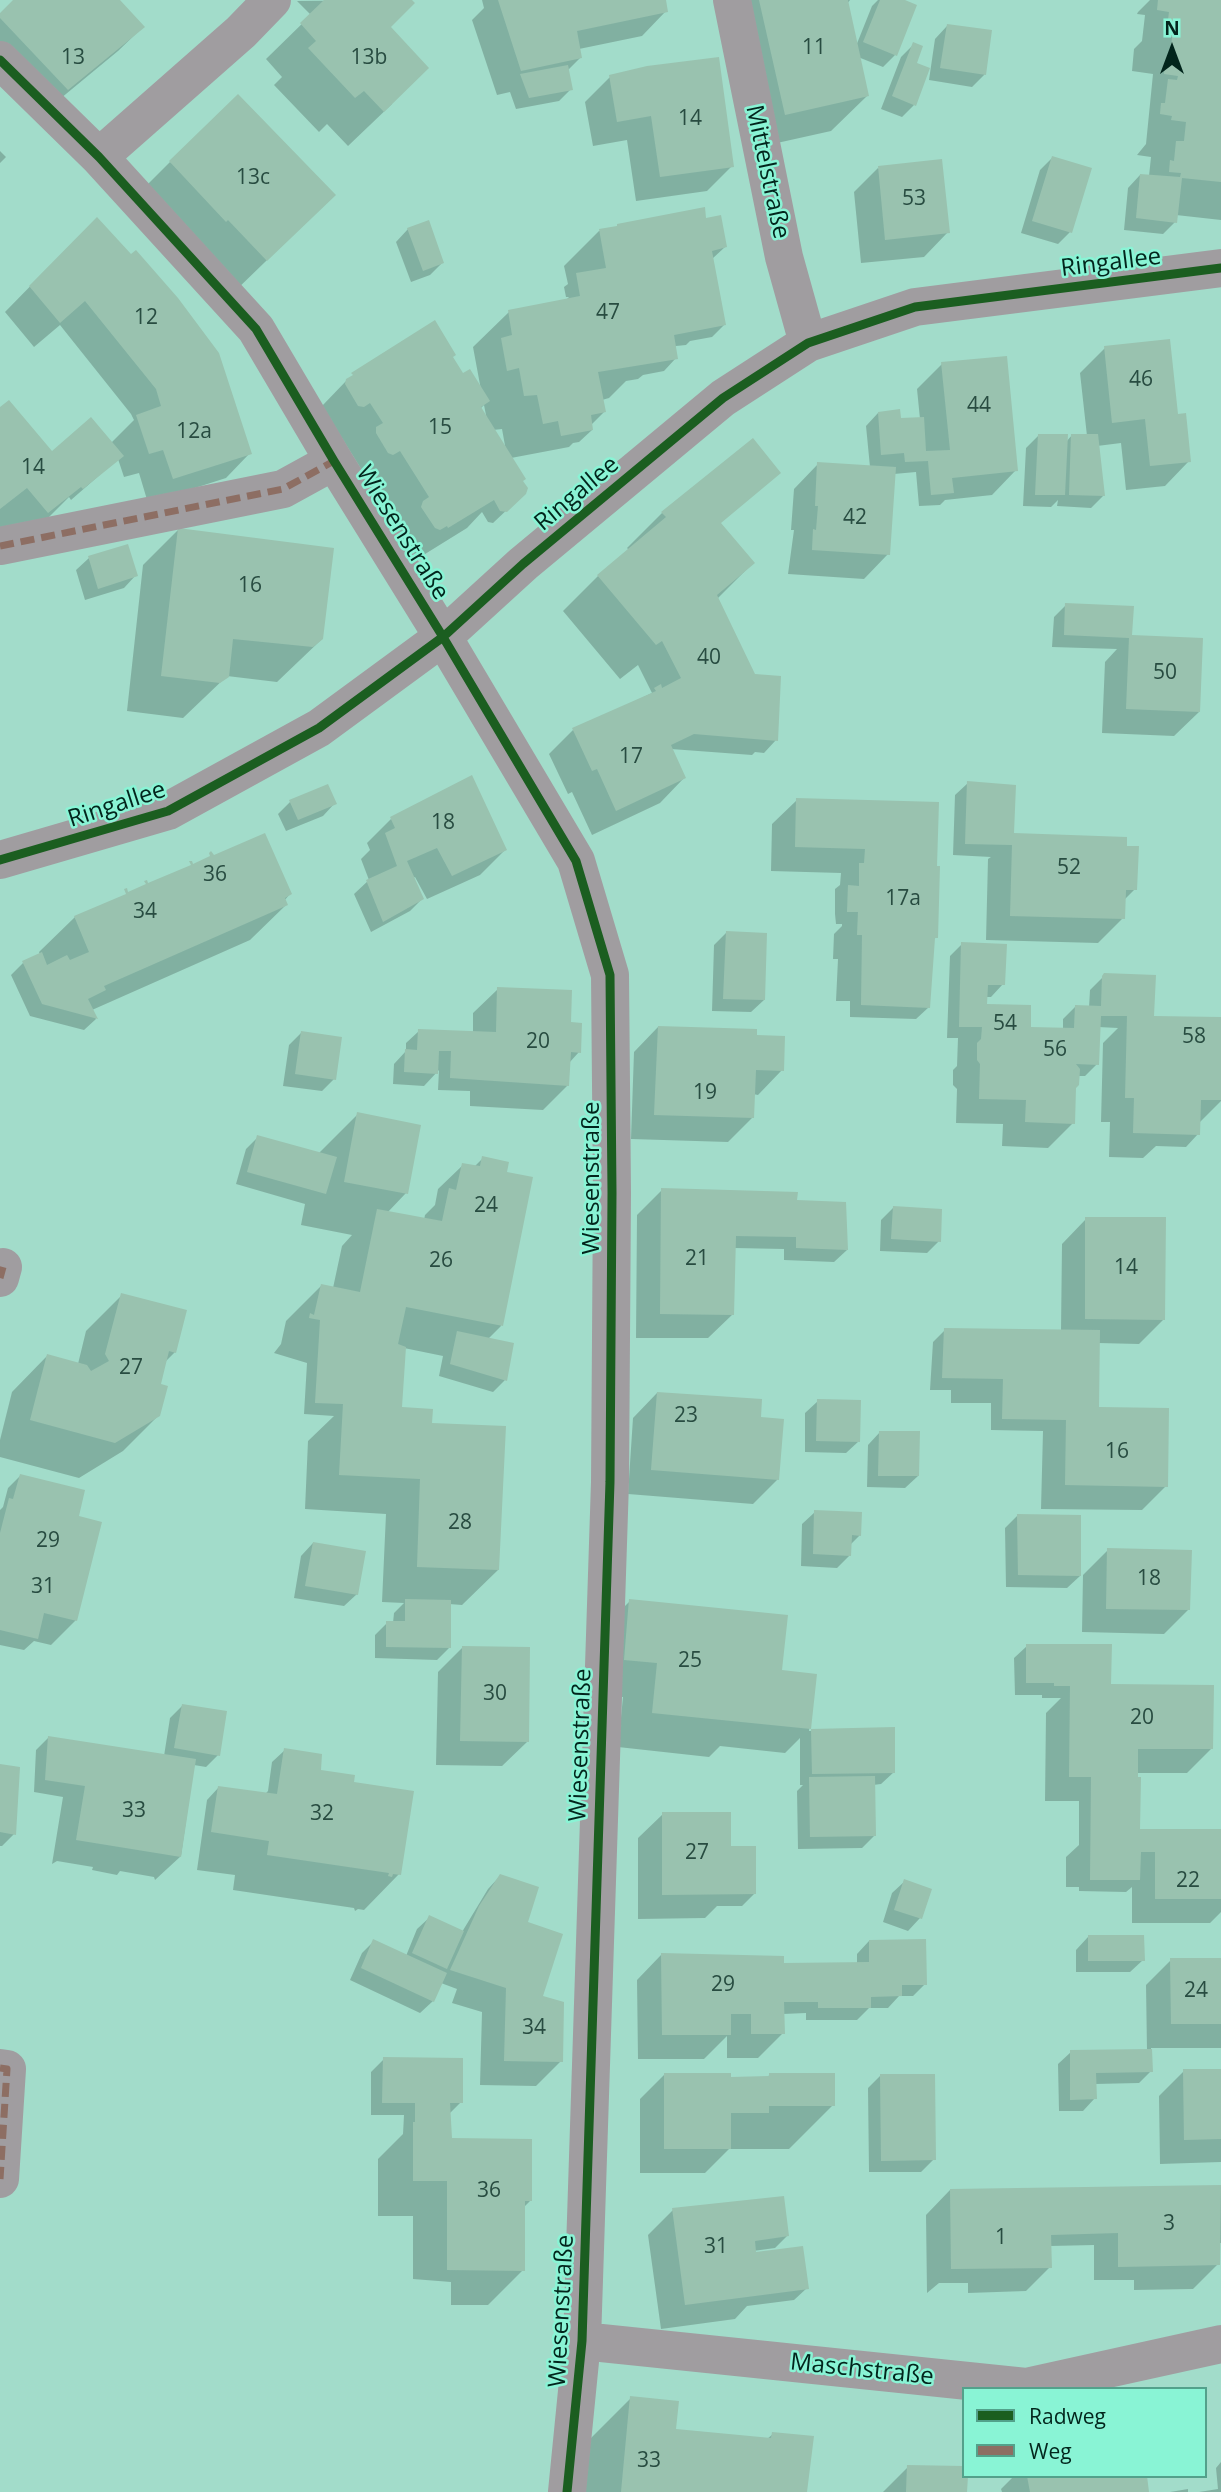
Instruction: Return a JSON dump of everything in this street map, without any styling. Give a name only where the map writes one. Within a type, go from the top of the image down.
[{"type":"street","points":[[99,158],[241,32],[272,0]]},
{"type":"street","name":"Mittelstraße","points":[[732,0],[784,257],[808,343]]},
{"type":"street","name":"Wiesenstraße","points":[[0,60],[99,158],[256,328],[576,860],[610,975],[610,1482],[582,2341],[566,2492]]},
{"type":"street","name":"Ringallee","points":[[0,860],[168,811],[318,728],[443,637],[523,564],[723,398],[808,343],[915,307],[1221,268]]},
{"type":"street","name":"Wiesenstraße","points":[[0,546],[283,489],[334,461]]},
{"type":"street","points":[[0,2068],[7,2069],[0,2179]]},
{"type":"street","name":"Maschstraße","points":[[582,2341],[1026,2387],[1221,2344]]},
{"type":"building","points":[[13,0],[120,0],[145,27],[68,90],[0,18],[0,13]]},
{"type":"building","points":[[324,0],[412,0],[415,3],[391,27],[429,68],[384,112],[364,91],[355,98],[308,48],[316,41],[300,23]]},
{"type":"building","points":[[498,0],[666,0],[668,12],[577,31],[582,58],[521,71]]},
{"type":"building","points":[[759,0],[848,0],[869,96],[785,115]]},
{"type":"building","points":[[880,0],[905,0],[917,5],[897,56],[863,42]]},
{"type":"building","points":[[1158,0],[1221,0],[1221,182],[1182,178],[1177,223],[1136,218],[1140,174],[1180,177],[1181,173],[1169,172],[1170,160],[1174,161],[1176,141],[1184,141],[1186,122],[1171,120],[1172,116],[1160,114],[1161,103],[1165,103],[1168,79],[1177,80],[1178,76],[1164,74],[1165,63],[1170,63],[1172,37],[1166,36],[1169,12],[1157,10]]},
{"type":"building","points":[[947,24],[992,30],[986,75],[940,68]]},
{"type":"building","points":[[913,42],[923,46],[917,63],[930,68],[916,106],[892,96]]},
{"type":"building","points":[[719,57],[734,167],[660,177],[651,116],[617,122],[609,75],[647,66]]},
{"type":"building","points":[[568,65],[573,90],[529,98],[520,74]]},
{"type":"building","points":[[238,94],[336,195],[267,261],[169,161]]},
{"type":"building","points":[[1052,156],[1092,168],[1072,233],[1032,221]]},
{"type":"building","points":[[942,159],[950,233],[885,240],[878,166]]},
{"type":"building","points":[[705,207],[706,218],[721,215],[727,247],[712,251],[726,325],[674,335],[678,359],[598,372],[606,412],[591,415],[593,430],[561,436],[558,421],[543,424],[537,395],[524,396],[519,368],[507,371],[501,338],[512,335],[508,310],[580,296],[576,273],[606,268],[599,229]]},
{"type":"building","points":[[97,217],[131,254],[136,250],[178,298],[219,353],[252,454],[173,479],[163,450],[149,454],[136,415],[161,406],[156,389],[85,301],[60,323],[29,286]]},
{"type":"building","points":[[429,220],[444,263],[423,271],[407,228]]},
{"type":"building","points":[[435,320],[456,355],[453,357],[463,373],[470,369],[490,401],[481,407],[526,479],[523,481],[528,488],[526,494],[507,512],[500,511],[494,500],[448,528],[447,526],[440,530],[435,528],[421,507],[423,501],[429,497],[400,451],[393,455],[388,453],[376,433],[376,427],[383,423],[370,403],[364,407],[358,406],[345,384],[346,379],[353,375],[351,373]]},
{"type":"building","points":[[1170,339],[1178,414],[1186,413],[1191,462],[1150,466],[1145,419],[1112,423],[1104,346]]},
{"type":"building","points":[[1007,356],[1018,471],[952,478],[954,493],[931,495],[928,461],[905,462],[904,453],[881,455],[878,412],[900,409],[901,418],[924,417],[926,451],[950,450],[941,362]]},
{"type":"building","points":[[9,400],[52,451],[91,417],[124,456],[48,513],[27,488],[0,509],[0,407]]},
{"type":"building","points":[[1038,434],[1068,434],[1065,495],[1035,495]]},
{"type":"building","points":[[1071,434],[1098,434],[1105,496],[1069,495]]},
{"type":"building","points":[[753,438],[781,473],[721,523],[755,563],[717,595],[755,674],[781,676],[778,741],[694,734],[671,745],[686,778],[616,811],[597,769],[592,771],[572,728],[656,691],[654,688],[661,684],[662,688],[681,678],[662,641],[656,645],[597,575],[666,517],[661,512]]},
{"type":"building","points":[[817,462],[896,467],[890,555],[812,550],[818,506],[815,506]]},
{"type":"building","points":[[178,528],[334,548],[323,639],[313,647],[233,639],[229,677],[220,683],[161,676]]},
{"type":"building","points":[[128,544],[138,576],[98,589],[88,556]]},
{"type":"building","points":[[1065,603],[1134,606],[1132,635],[1203,638],[1200,712],[1126,709],[1129,638],[1064,635]]},
{"type":"building","points":[[472,775],[507,850],[452,876],[437,848],[407,861],[424,899],[383,922],[366,880],[397,866],[385,833],[395,828],[390,817]]},
{"type":"building","points":[[967,781],[1016,785],[1014,833],[1127,837],[1127,846],[1139,846],[1137,890],[1126,890],[1125,919],[1010,916],[1012,845],[965,844]]},
{"type":"building","points":[[328,784],[337,804],[298,820],[289,800]]},
{"type":"building","points":[[796,798],[939,802],[938,938],[935,938],[930,1008],[861,1005],[862,935],[857,935],[858,912],[847,912],[848,885],[859,886],[859,863],[864,863],[865,849],[795,847]]},
{"type":"building","points":[[265,833],[292,894],[285,898],[288,905],[104,986],[106,990],[88,999],[98,1019],[42,1004],[22,961],[42,952],[47,965],[67,955],[70,960],[89,952],[74,916],[126,894],[124,889],[127,888],[128,892],[146,884],[144,881],[147,880],[148,883],[191,865],[189,861],[193,864],[210,856],[211,851],[214,855]]},
{"type":"building","points":[[726,931],[767,933],[765,1000],[723,999]]},
{"type":"building","points":[[961,942],[1007,944],[1005,985],[988,985],[987,1004],[1031,1005],[1031,1027],[1074,1028],[1075,1005],[1101,1006],[1104,973],[1156,975],[1154,1016],[1221,1017],[1221,1100],[1201,1100],[1200,1135],[1133,1133],[1134,1098],[1125,1098],[1127,1016],[1101,1016],[1099,1065],[1076,1064],[1080,1069],[1079,1085],[1076,1088],[1075,1124],[1025,1122],[1026,1100],[979,1099],[980,1064],[977,1060],[977,1043],[981,1039],[982,1027],[959,1027]]},
{"type":"building","points":[[497,987],[572,990],[571,1022],[582,1023],[581,1053],[571,1052],[569,1086],[450,1078],[451,1051],[439,1051],[438,1074],[404,1072],[405,1049],[417,1050],[418,1029],[496,1032]]},
{"type":"building","points":[[658,1026],[757,1029],[757,1035],[785,1036],[784,1071],[756,1070],[754,1118],[654,1115]]},
{"type":"building","points":[[301,1031],[342,1037],[336,1080],[295,1074]]},
{"type":"building","points":[[357,1112],[421,1125],[408,1194],[344,1182]]},
{"type":"building","points":[[257,1135],[337,1157],[326,1194],[247,1172]]},
{"type":"building","points":[[482,1156],[509,1162],[507,1172],[533,1177],[503,1326],[406,1307],[398,1344],[406,1347],[402,1407],[433,1409],[432,1423],[506,1426],[499,1570],[417,1567],[420,1479],[339,1475],[343,1404],[315,1403],[320,1320],[309,1318],[310,1313],[314,1315],[321,1284],[360,1292],[377,1209],[442,1221],[449,1188],[456,1190],[462,1163],[480,1166]]},
{"type":"building","points":[[661,1188],[798,1192],[797,1200],[846,1202],[848,1250],[796,1248],[796,1237],[736,1236],[734,1315],[660,1314]]},
{"type":"building","points":[[893,1206],[942,1209],[941,1242],[891,1239]]},
{"type":"building","points":[[1085,1217],[1166,1217],[1165,1320],[1085,1319]]},
{"type":"building","points":[[121,1293],[187,1310],[176,1353],[169,1351],[161,1384],[168,1386],[160,1416],[115,1443],[30,1420],[47,1354],[87,1365],[91,1371],[109,1361],[105,1354]]},
{"type":"building","points":[[944,1328],[1100,1330],[1099,1407],[1169,1408],[1168,1487],[1065,1485],[1066,1420],[1002,1419],[1003,1379],[942,1378]]},
{"type":"building","points":[[457,1331],[514,1343],[507,1381],[450,1364]]},
{"type":"building","points":[[657,1392],[762,1399],[761,1417],[784,1419],[779,1480],[651,1470]]},
{"type":"building","points":[[817,1399],[861,1400],[860,1442],[816,1441]]},
{"type":"building","points":[[879,1431],[920,1431],[919,1476],[878,1476]]},
{"type":"building","points":[[20,1474],[85,1490],[79,1516],[102,1522],[77,1621],[44,1613],[38,1639],[0,1630],[0,1533],[9,1498],[13,1499]]},
{"type":"building","points":[[814,1510],[862,1512],[861,1536],[852,1535],[851,1556],[813,1554]]},
{"type":"building","points":[[1017,1514],[1081,1515],[1081,1576],[1018,1575]]},
{"type":"building","points":[[313,1542],[366,1551],[358,1595],[305,1586]]},
{"type":"building","points":[[1107,1548],[1192,1550],[1190,1610],[1106,1609]]},
{"type":"building","points":[[405,1599],[451,1600],[451,1648],[386,1647],[386,1621],[405,1621]]},
{"type":"building","points":[[629,1599],[788,1615],[782,1670],[817,1674],[811,1729],[652,1713],[657,1663],[624,1660]]},
{"type":"building","points":[[1026,1644],[1112,1644],[1111,1684],[1214,1685],[1213,1749],[1138,1749],[1138,1777],[1141,1777],[1140,1829],[1221,1829],[1221,1899],[1155,1899],[1155,1852],[1141,1852],[1140,1880],[1090,1880],[1091,1777],[1069,1777],[1070,1686],[1026,1683]]},
{"type":"building","points":[[462,1646],[530,1647],[529,1742],[460,1741]]},
{"type":"building","points":[[182,1704],[227,1711],[220,1756],[174,1748]]},
{"type":"building","points":[[895,1727],[895,1773],[812,1774],[811,1729]]},
{"type":"building","points":[[48,1736],[196,1759],[181,1857],[76,1840],[85,1786],[45,1780]]},
{"type":"building","points":[[284,1748],[322,1754],[321,1770],[355,1775],[354,1782],[414,1791],[401,1875],[393,1874],[392,1877],[388,1876],[389,1873],[267,1855],[269,1841],[211,1832],[218,1786],[277,1794]]},
{"type":"building","points":[[0,1764],[20,1767],[16,1835],[0,1832]]},
{"type":"building","points":[[875,1776],[876,1836],[810,1837],[809,1777]]},
{"type":"building","points":[[662,1812],[731,1812],[731,1846],[756,1846],[756,1894],[662,1895]]},
{"type":"building","points":[[500,1874],[539,1887],[528,1922],[563,1934],[543,1996],[564,2002],[563,2062],[504,2061],[506,1988],[450,1970],[479,1906]]},
{"type":"building","points":[[904,1879],[932,1889],[922,1919],[894,1910]]},
{"type":"building","points":[[429,1915],[464,1931],[447,1969],[412,1953]]},
{"type":"building","points":[[1088,1935],[1144,1935],[1145,1961],[1088,1961]]},
{"type":"building","points":[[373,1939],[447,1973],[434,2002],[361,1968]]},
{"type":"building","points":[[926,1939],[927,1985],[902,1985],[902,1996],[871,1997],[871,2008],[818,2008],[818,2002],[784,2002],[785,2034],[751,2034],[751,2014],[731,2014],[731,2035],[662,2035],[661,1953],[784,1956],[784,1963],[869,1962],[869,1940]]},
{"type":"building","points":[[1170,1958],[1221,1958],[1221,2024],[1171,2024]]},
{"type":"building","points":[[1152,2049],[1153,2072],[1096,2073],[1097,2099],[1070,2100],[1070,2050]]},
{"type":"building","points":[[383,2057],[463,2058],[463,2103],[450,2103],[452,2138],[532,2139],[532,2201],[525,2201],[525,2271],[447,2270],[447,2181],[413,2181],[415,2103],[382,2103]]},
{"type":"building","points":[[1183,2069],[1221,2069],[1221,2139],[1184,2140]]},
{"type":"building","points":[[664,2073],[731,2073],[731,2077],[769,2076],[769,2073],[835,2073],[835,2106],[769,2106],[769,2113],[731,2113],[731,2149],[664,2149]]},
{"type":"building","points":[[880,2074],[935,2074],[936,2160],[881,2161]]},
{"type":"building","points":[[1221,2185],[1220,2265],[1118,2267],[1118,2233],[1051,2235],[1052,2268],[951,2269],[950,2189]]},
{"type":"building","points":[[784,2196],[789,2236],[755,2241],[756,2252],[803,2246],[809,2289],[685,2305],[672,2208]]},
{"type":"building","points":[[630,2396],[679,2401],[676,2429],[771,2438],[772,2432],[814,2436],[807,2492],[621,2492]]},
{"type":"building","points":[[907,2465],[962,2466],[962,2478],[968,2478],[967,2492],[906,2492]]},
{"type":"building","points":[[1027,2478],[1147,2478],[1149,2492],[1030,2492]]},
{"type":"marked path","points":[[0,546],[283,489],[334,461]]},
{"type":"marked path","points":[[0,1278],[3,1267]]},
{"type":"marked path","points":[[0,2068],[7,2069],[0,2179]]},
{"type":"cycle path","points":[[0,60],[99,157],[256,329],[576,861],[610,975],[610,1482],[582,2341],[567,2492]]},
{"type":"cycle path","points":[[0,860],[168,811],[319,728],[443,637],[523,564],[723,398],[808,343],[915,307],[1221,268]]}]
